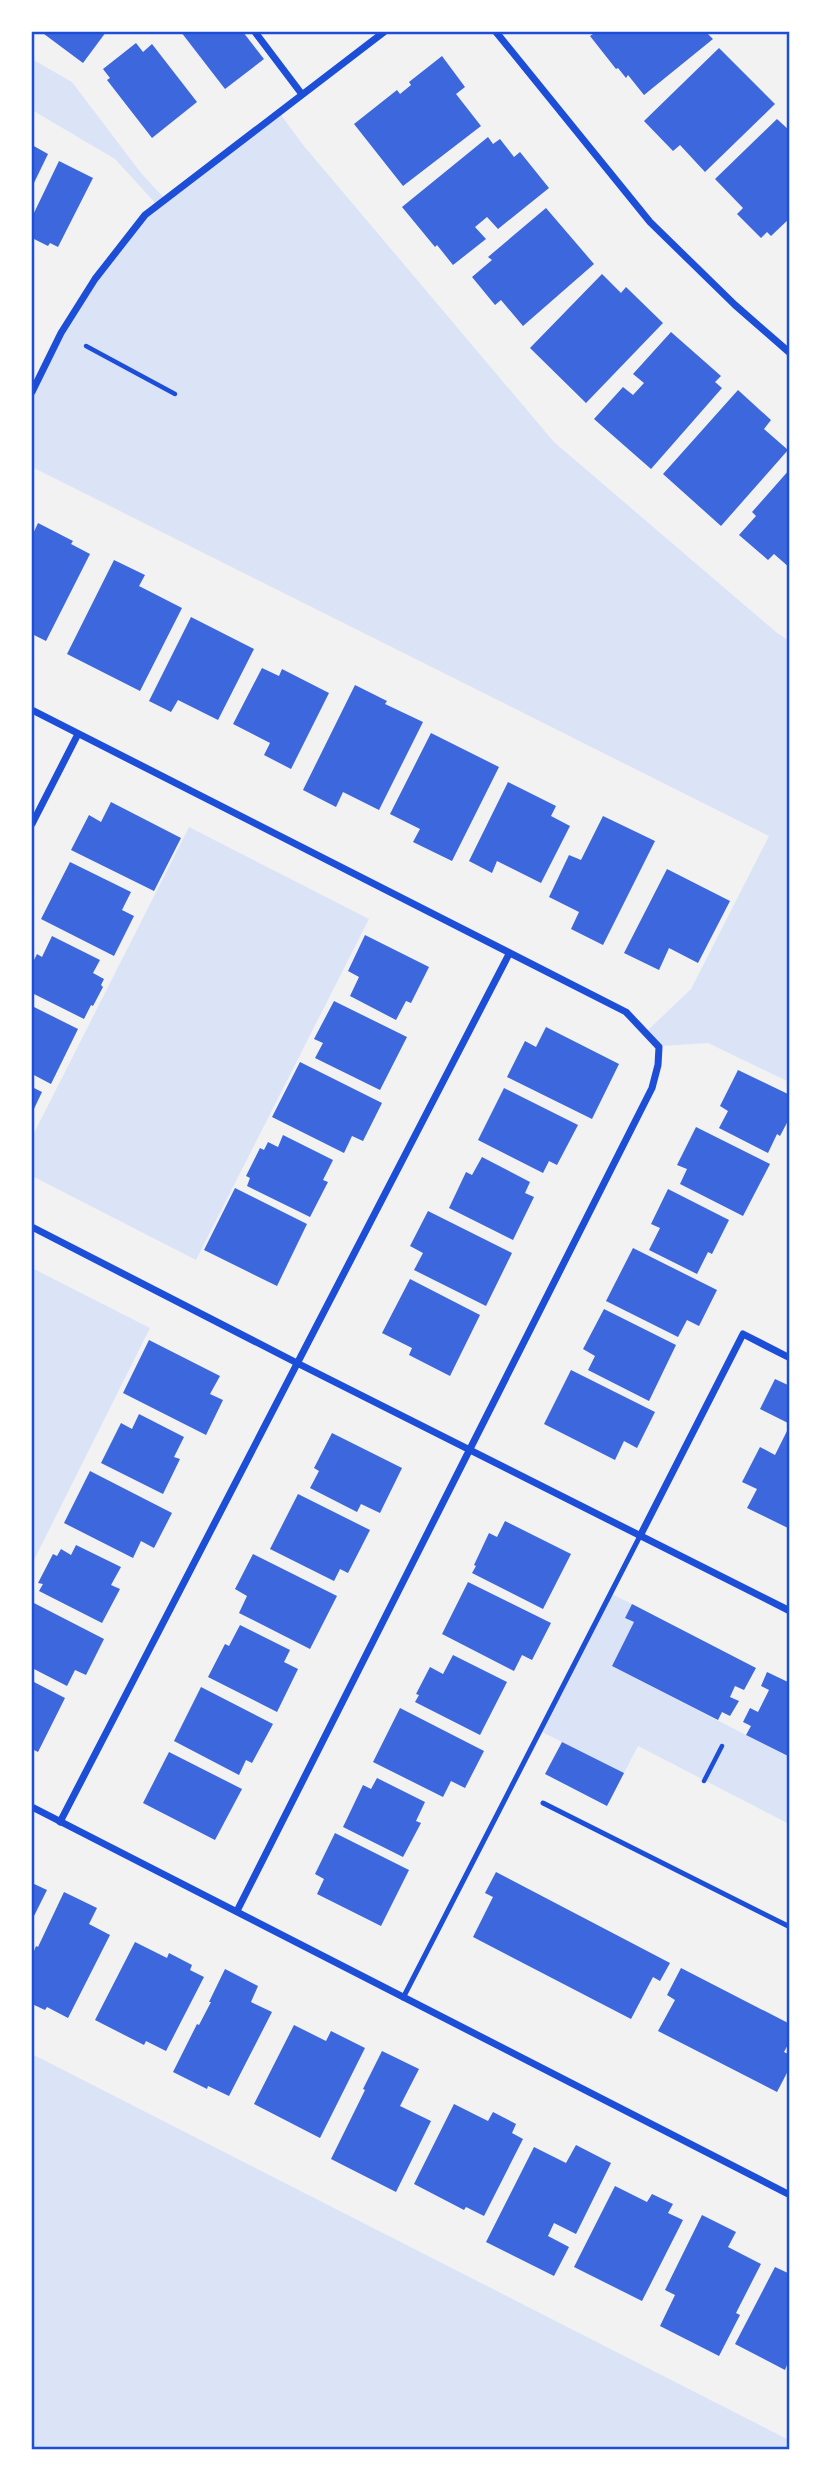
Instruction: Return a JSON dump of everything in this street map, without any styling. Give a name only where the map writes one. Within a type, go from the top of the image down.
[{"type":"street","points":[[255,32],[301,93]]},
{"type":"street","points":[[32,392],[61,333],[95,279],[145,215],[384,32]]},
{"type":"street","points":[[496,32],[650,222],[735,306],[789,353]]},
{"type":"street","points":[[32,710],[626,1012],[659,1047],[659,1065],[652,1088],[237,1911]]},
{"type":"street","points":[[32,824],[78,734]]},
{"type":"street","points":[[60,1822],[509,954]]},
{"type":"street","points":[[32,1227],[789,1611]]},
{"type":"street","points":[[640,1536],[743,1334],[789,1357]]},
{"type":"street","points":[[32,1807],[789,2195]]},
{"type":"lane","points":[[403,1998],[640,1536]]},
{"type":"lane","points":[[542,1803],[789,1927]]},
{"type":"path","points":[[86,346],[175,394]]},
{"type":"path","points":[[705,1780],[722,1746]]},
{"type":"shaded area","points":[[32,59],[72,82],[141,173],[165,199],[278,111],[304,146],[554,442],[789,641],[789,1082],[708,1043],[661,1046],[648,1030],[691,989],[769,836],[32,467],[32,392],[95,279],[157,205],[115,159],[32,110]]},
{"type":"shaded area","points":[[189,827],[369,919],[196,1260],[32,1176],[32,1137]]},
{"type":"shaded area","points":[[32,1268],[150,1328],[32,1564]]},
{"type":"shaded area","points":[[610,1593],[632,1604],[625,1618],[634,1622],[612,1666],[789,1757],[789,1824],[638,1746],[624,1773],[540,1731]]},
{"type":"shaded area","points":[[32,2054],[789,2440],[789,2449],[32,2449]]},
{"type":"building","points":[[106,32],[83,63],[44,34]]},
{"type":"building","points":[[181,32],[243,32],[264,59],[225,89]]},
{"type":"building","points":[[596,32],[706,32],[713,39],[644,95],[628,75],[626,78],[616,69],[590,36]]},
{"type":"building","points":[[136,43],[143,52],[152,44],[197,102],[152,138],[107,80],[110,78],[103,69]]},
{"type":"building","points":[[719,48],[775,104],[705,172],[680,145],[673,151],[644,121]]},
{"type":"building","points":[[442,56],[465,87],[456,94],[481,126],[403,186],[354,124],[397,90],[400,94],[411,85],[409,82]]},
{"type":"building","points":[[777,119],[790,131],[790,218],[771,236],[767,232],[761,238],[737,214],[743,208],[715,179]]},
{"type":"building","points":[[488,137],[493,144],[500,139],[514,157],[520,152],[549,188],[498,229],[487,217],[475,227],[486,239],[453,265],[402,207]]},
{"type":"building","points":[[32,145],[48,154],[32,187]]},
{"type":"building","points":[[59,161],[93,178],[58,247],[50,243],[48,246],[32,238],[32,217]]},
{"type":"building","points":[[546,208],[594,264],[523,326],[501,300],[495,305],[472,277],[492,260],[488,257]]},
{"type":"building","points":[[602,274],[621,293],[626,287],[663,323],[586,403],[530,348]]},
{"type":"building","points":[[671,332],[721,376],[715,382],[722,388],[651,469],[594,419],[623,387],[633,395],[644,383],[633,374]]},
{"type":"building","points":[[738,390],[771,420],[764,429],[788,450],[721,526],[663,474]]},
{"type":"building","points":[[790,469],[790,568],[774,554],[768,560],[739,535],[756,516],[752,512]]},
{"type":"building","points":[[38,523],[73,541],[71,544],[90,554],[46,641],[32,634],[32,536]]},
{"type":"building","points":[[114,560],[145,575],[139,586],[182,608],[140,691],[67,654]]},
{"type":"building","points":[[191,617],[254,649],[218,720],[178,700],[171,712],[149,701]]},
{"type":"building","points":[[262,668],[279,676],[282,669],[329,693],[291,769],[264,755],[270,743],[233,724]]},
{"type":"building","points":[[355,685],[387,701],[385,704],[423,722],[379,810],[343,792],[336,807],[303,790]]},
{"type":"building","points":[[431,733],[499,767],[452,861],[413,842],[420,829],[390,814]]},
{"type":"building","points":[[508,782],[556,806],[551,816],[570,826],[541,883],[497,861],[492,873],[469,861]]},
{"type":"building","points":[[111,802],[181,838],[154,891],[71,850],[89,815],[101,822]]},
{"type":"building","points":[[603,816],[655,841],[603,945],[571,929],[579,912],[549,897],[569,855],[581,860]]},
{"type":"building","points":[[70,862],[131,892],[122,910],[134,916],[114,956],[41,919]]},
{"type":"building","points":[[667,869],[730,901],[698,963],[669,948],[659,970],[624,953]]},
{"type":"building","points":[[365,935],[429,967],[411,1003],[406,1001],[396,1020],[350,996],[359,977],[348,971]]},
{"type":"building","points":[[52,936],[100,960],[93,973],[104,979],[101,985],[103,987],[84,1019],[32,993],[32,964],[37,954],[42,957]]},
{"type":"building","points":[[334,1001],[407,1037],[380,1090],[315,1058],[323,1043],[314,1039]]},
{"type":"building","points":[[32,1006],[78,1029],[51,1084],[32,1074]]},
{"type":"building","points":[[546,1027],[619,1064],[592,1119],[507,1077],[525,1041],[536,1047]]},
{"type":"building","points":[[300,1062],[382,1103],[363,1141],[352,1136],[344,1153],[272,1117]]},
{"type":"building","points":[[738,1070],[790,1095],[790,1117],[780,1136],[777,1134],[768,1153],[719,1128],[728,1111],[720,1106]]},
{"type":"building","points":[[32,1087],[42,1092],[32,1113]]},
{"type":"building","points":[[504,1088],[578,1125],[557,1165],[549,1161],[543,1173],[478,1140]]},
{"type":"building","points":[[696,1127],[770,1164],[743,1216],[680,1184],[687,1169],[677,1165]]},
{"type":"building","points":[[283,1135],[333,1160],[323,1180],[328,1182],[310,1217],[247,1186],[250,1178],[246,1176],[260,1148],[264,1150],[268,1142],[278,1147]]},
{"type":"building","points":[[482,1157],[530,1182],[525,1193],[534,1197],[513,1240],[449,1208],[466,1172],[472,1175]]},
{"type":"building","points":[[235,1188],[307,1224],[277,1286],[204,1250]]},
{"type":"building","points":[[668,1189],[729,1220],[712,1254],[708,1252],[697,1274],[649,1250],[660,1228],[651,1224]]},
{"type":"building","points":[[428,1211],[512,1253],[486,1306],[414,1270],[423,1253],[410,1246]]},
{"type":"building","points":[[633,1248],[717,1290],[699,1326],[687,1320],[678,1337],[606,1301]]},
{"type":"building","points":[[410,1279],[480,1315],[450,1376],[409,1355],[412,1348],[382,1333]]},
{"type":"building","points":[[604,1309],[676,1345],[649,1401],[588,1370],[595,1356],[583,1349]]},
{"type":"building","points":[[149,1340],[220,1376],[210,1394],[223,1400],[206,1435],[123,1393]]},
{"type":"building","points":[[571,1370],[655,1412],[637,1448],[624,1441],[615,1460],[544,1424]]},
{"type":"building","points":[[775,1379],[790,1386],[790,1424],[760,1409]]},
{"type":"building","points":[[139,1414],[184,1437],[174,1457],[180,1459],[163,1494],[101,1463],[121,1423],[132,1429]]},
{"type":"building","points":[[787,1431],[790,1432],[790,1529],[747,1508],[757,1489],[742,1482],[760,1447],[775,1455]]},
{"type":"building","points":[[332,1433],[402,1468],[380,1513],[361,1504],[357,1512],[310,1488],[319,1471],[314,1468]]},
{"type":"building","points":[[90,1471],[172,1513],[154,1548],[141,1541],[133,1558],[64,1523]]},
{"type":"building","points":[[298,1494],[370,1530],[348,1573],[340,1569],[334,1581],[270,1549]]},
{"type":"building","points":[[505,1521],[571,1554],[543,1609],[472,1573],[489,1533],[497,1537]]},
{"type":"building","points":[[76,1545],[121,1567],[111,1585],[120,1589],[102,1623],[39,1591],[43,1584],[38,1583],[53,1554],[57,1556],[61,1549],[71,1555]]},
{"type":"building","points":[[253,1554],[337,1596],[310,1649],[239,1613],[247,1596],[235,1589]]},
{"type":"building","points":[[468,1582],[551,1623],[532,1660],[522,1655],[514,1671],[442,1634]]},
{"type":"building","points":[[32,1602],[104,1639],[86,1675],[75,1670],[67,1686],[32,1668]]},
{"type":"building","points":[[632,1604],[756,1668],[744,1690],[735,1686],[730,1697],[739,1701],[730,1716],[722,1712],[718,1720],[612,1666],[634,1622],[625,1618]]},
{"type":"building","points":[[240,1625],[290,1650],[284,1662],[298,1669],[277,1712],[208,1677],[225,1644],[229,1646]]},
{"type":"building","points":[[453,1655],[507,1682],[480,1735],[415,1702],[419,1695],[416,1694],[430,1667],[443,1674]]},
{"type":"building","points":[[767,1672],[790,1683],[790,1757],[746,1735],[751,1726],[743,1722],[750,1708],[758,1712],[769,1690],[761,1686]]},
{"type":"building","points":[[32,1681],[65,1698],[38,1752],[32,1749]]},
{"type":"building","points":[[201,1687],[273,1724],[252,1763],[246,1760],[239,1775],[174,1741]]},
{"type":"building","points":[[400,1708],[484,1751],[465,1788],[451,1781],[443,1797],[373,1762]]},
{"type":"building","points":[[562,1742],[624,1773],[607,1806],[545,1774]]},
{"type":"building","points":[[169,1752],[242,1789],[215,1840],[143,1803]]},
{"type":"building","points":[[377,1778],[425,1802],[416,1821],[421,1823],[403,1857],[343,1827],[363,1785],[371,1789]]},
{"type":"building","points":[[335,1833],[409,1870],[381,1926],[317,1894],[324,1879],[315,1874]]},
{"type":"building","points":[[496,1872],[670,1963],[660,1981],[653,1977],[631,2019],[473,1937],[493,1897],[485,1893]]},
{"type":"building","points":[[32,1883],[47,1890],[32,1920]]},
{"type":"building","points":[[64,1892],[97,1908],[89,1924],[110,1935],[68,2018],[47,2007],[45,2010],[32,2004],[32,1956]]},
{"type":"building","points":[[135,1942],[167,1958],[169,1953],[192,1965],[190,1970],[204,1977],[166,2051],[146,2041],[144,2045],[95,2020]]},
{"type":"building","points":[[681,1968],[790,2024],[790,2041],[784,2052],[790,2055],[790,2067],[777,2092],[658,2031],[675,2000],[667,1995]]},
{"type":"building","points":[[225,1969],[258,1986],[251,2002],[272,2012],[229,2096],[208,2086],[207,2089],[173,2072],[211,2002]]},
{"type":"building","points":[[294,2025],[326,2041],[331,2031],[365,2048],[320,2138],[254,2104]]},
{"type":"building","points":[[382,2051],[419,2069],[400,2106],[431,2121],[396,2192],[331,2159]]},
{"type":"building","points":[[454,2104],[488,2121],[493,2112],[516,2124],[512,2133],[523,2139],[484,2216],[466,2207],[464,2210],[414,2184]]},
{"type":"building","points":[[576,2145],[611,2163],[576,2234],[554,2223],[548,2236],[569,2247],[554,2276],[486,2242],[534,2147],[566,2163]]},
{"type":"building","points":[[615,2186],[647,2202],[652,2194],[673,2204],[668,2213],[683,2220],[642,2301],[574,2267]]},
{"type":"building","points":[[702,2215],[736,2232],[728,2247],[761,2264],[736,2313],[740,2315],[719,2356],[660,2326],[675,2295],[665,2290]]},
{"type":"building","points":[[775,2267],[790,2274],[790,2367],[787,2365],[785,2370],[735,2344]]}]
